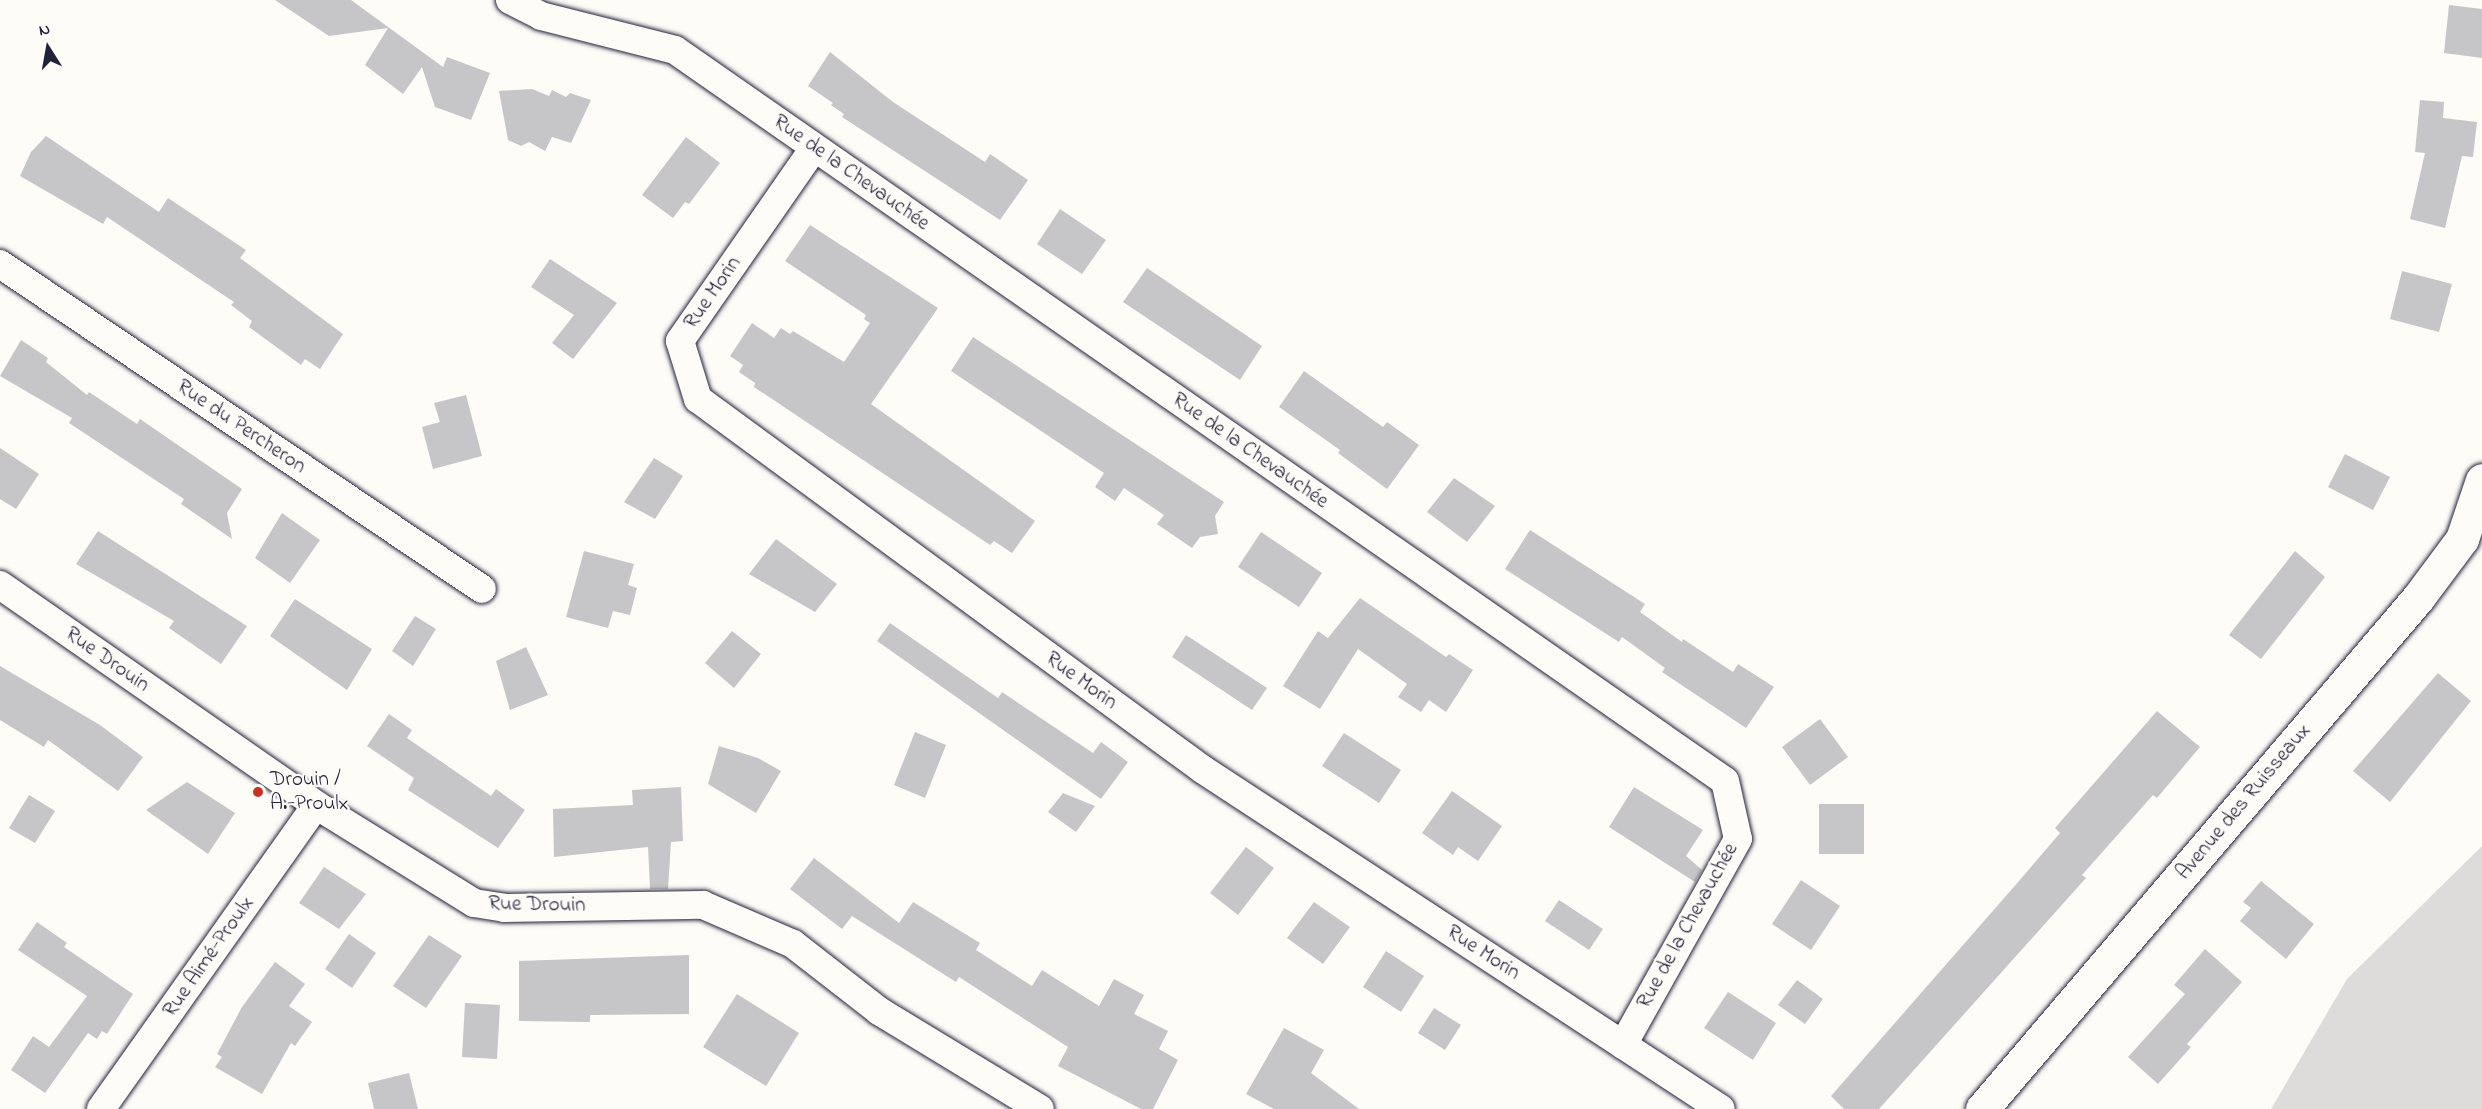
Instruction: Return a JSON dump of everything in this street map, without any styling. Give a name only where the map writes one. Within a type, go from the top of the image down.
[{"type":"street","name":"Rue de la Chevauchée","points":[[510,0],[541,16],[675,50],[1725,781],[1738,839],[1623,1045]]},
{"type":"street","name":"Rue Morin","points":[[814,148],[680,341],[698,399],[1202,769],[1721,1109]]},
{"type":"street","name":"Rue du Percheron","points":[[0,264],[482,590]]},
{"type":"street","name":"Avenue des Ruisseaux","points":[[1982,1109],[2418,598],[2462,539],[2482,480]]},
{"type":"street","name":"Rue Drouin","points":[[0,585],[316,806],[474,903],[504,908],[703,905],[793,944],[879,1011],[1040,1109]]},
{"type":"street","name":"Rue Aimé-Proulx","points":[[101,1109],[316,806]]},
{"type":"shaded area","points":[[2482,846],[2482,1109],[2271,1109],[2347,979]]},
{"type":"building","points":[[275,0],[351,0],[443,67],[447,57],[490,73],[471,120],[435,107],[422,67],[403,94],[365,65],[388,28],[329,36]]},
{"type":"building","points":[[2449,5],[2482,9],[2482,58],[2444,53]]},
{"type":"building","points":[[830,52],[893,102],[985,162],[990,154],[1028,180],[1000,220],[842,117],[844,114],[831,105],[833,103],[808,86]]},
{"type":"building","points":[[532,89],[549,96],[552,90],[566,97],[570,93],[591,100],[571,143],[552,137],[545,151],[529,142],[521,146],[508,140],[499,91]]},
{"type":"building","points":[[2420,100],[2444,102],[2443,118],[2477,122],[2473,157],[2462,156],[2445,228],[2410,219],[2425,153],[2415,152]]},
{"type":"building","points":[[46,136],[159,212],[168,198],[246,250],[240,258],[343,334],[320,369],[305,359],[301,365],[249,327],[252,321],[231,305],[234,302],[107,217],[103,224],[20,176],[31,152]]},
{"type":"building","points":[[686,137],[720,163],[689,204],[685,202],[673,218],[642,195]]},
{"type":"building","points":[[1060,209],[1106,240],[1082,274],[1037,244]]},
{"type":"building","points":[[810,225],[938,308],[871,404],[1035,521],[1012,553],[994,541],[990,545],[754,387],[755,383],[739,372],[743,365],[730,356],[752,323],[774,338],[781,328],[790,334],[793,331],[844,362],[870,323],[864,319],[866,315],[785,261]]},
{"type":"building","points":[[550,259],[617,303],[573,359],[552,343],[574,315],[531,287]]},
{"type":"building","points":[[1147,268],[1262,346],[1240,380],[1123,302]]},
{"type":"building","points":[[2402,271],[2452,284],[2439,332],[2390,319]]},
{"type":"building","points":[[973,337],[1224,502],[1215,516],[1218,534],[1200,537],[1192,548],[1157,524],[1164,515],[1124,488],[1115,501],[1095,487],[1104,473],[951,371]]},
{"type":"building","points":[[21,340],[48,358],[46,362],[87,395],[89,392],[137,424],[140,419],[242,489],[227,513],[232,539],[181,504],[184,499],[69,423],[72,418],[0,376]]},
{"type":"building","points":[[1304,371],[1383,427],[1387,422],[1419,445],[1387,489],[1338,453],[1340,450],[1279,407]]},
{"type":"building","points":[[466,395],[482,456],[433,469],[422,427],[440,422],[434,403]]},
{"type":"building","points":[[0,448],[39,474],[16,509],[0,499]]},
{"type":"building","points":[[2345,454],[2390,477],[2373,510],[2328,487]]},
{"type":"building","points":[[654,458],[683,476],[655,519],[624,502]]},
{"type":"building","points":[[1454,478],[1495,506],[1467,542],[1427,512]]},
{"type":"building","points":[[282,513],[320,540],[290,583],[255,558]]},
{"type":"building","points":[[1530,530],[1645,604],[1640,612],[1682,642],[1683,639],[1733,672],[1738,664],[1774,687],[1746,728],[1662,672],[1665,668],[1622,637],[1619,642],[1505,569]]},
{"type":"building","points":[[98,531],[247,626],[221,664],[169,628],[174,621],[76,564]]},
{"type":"building","points":[[1261,532],[1322,573],[1299,607],[1238,567]]},
{"type":"building","points":[[776,539],[837,584],[815,612],[749,574]]},
{"type":"building","points":[[584,551],[634,564],[628,585],[637,588],[630,615],[613,611],[608,628],[566,617]]},
{"type":"building","points":[[2295,551],[2325,577],[2261,659],[2229,635]]},
{"type":"building","points":[[1360,598],[1446,657],[1449,654],[1473,670],[1446,712],[1429,700],[1421,712],[1398,697],[1407,684],[1358,649],[1320,709],[1283,686],[1318,631],[1328,638]]},
{"type":"building","points":[[295,599],[372,649],[347,690],[270,636]]},
{"type":"building","points":[[415,616],[436,629],[413,666],[392,651]]},
{"type":"building","points":[[890,623],[998,698],[1002,692],[1093,753],[1101,742],[1128,762],[1101,799],[877,641]]},
{"type":"building","points":[[732,631],[761,654],[734,688],[705,663]]},
{"type":"building","points":[[1186,635],[1267,688],[1252,710],[1172,657]]},
{"type":"building","points":[[526,647],[548,695],[510,710],[496,661]]},
{"type":"building","points":[[0,666],[100,725],[143,757],[118,791],[48,740],[44,747],[0,720]]},
{"type":"building","points":[[2438,673],[2471,701],[2390,802],[2353,771]]},
{"type":"building","points":[[2157,711],[2200,747],[2157,798],[2153,795],[2082,875],[2086,878],[1879,1109],[1844,1109],[1831,1096],[2060,833],[2055,828]]},
{"type":"building","points":[[389,714],[412,730],[407,738],[491,796],[496,789],[525,810],[498,848],[408,790],[414,778],[367,746]]},
{"type":"building","points":[[1820,719],[1848,757],[1810,785],[1782,747]]},
{"type":"building","points":[[915,732],[946,745],[925,798],[894,785]]},
{"type":"building","points":[[1344,733],[1401,770],[1379,803],[1322,766]]},
{"type":"building","points":[[719,746],[758,758],[781,771],[756,813],[708,784]]},
{"type":"building","points":[[187,782],[235,813],[208,854],[146,810]]},
{"type":"building","points":[[681,787],[683,841],[671,842],[668,889],[650,889],[648,847],[554,857],[553,809],[633,805],[632,790]]},
{"type":"building","points":[[1634,787],[1703,830],[1686,856],[1702,870],[1695,882],[1609,827]]},
{"type":"building","points":[[1452,791],[1502,826],[1478,861],[1458,847],[1453,855],[1422,833]]},
{"type":"building","points":[[1063,793],[1095,806],[1076,832],[1048,812]]},
{"type":"building","points":[[29,795],[55,811],[35,843],[9,828]]},
{"type":"building","points":[[1819,804],[1864,804],[1864,854],[1819,854]]},
{"type":"building","points":[[1246,847],[1274,868],[1238,915],[1210,893]]},
{"type":"building","points":[[814,858],[899,923],[913,902],[980,943],[976,950],[1032,986],[1042,970],[1099,1006],[1114,979],[1144,995],[1134,1014],[1168,1031],[1159,1049],[1178,1060],[1153,1109],[1141,1109],[1058,1066],[1068,1047],[959,977],[956,982],[852,916],[842,929],[790,889]]},
{"type":"building","points":[[324,867],[366,894],[339,929],[299,903]]},
{"type":"building","points":[[1801,880],[1840,906],[1811,950],[1772,924]]},
{"type":"building","points":[[2261,881],[2314,924],[2286,959],[2240,921],[2251,908],[2243,902]]},
{"type":"building","points":[[1559,900],[1603,929],[1589,950],[1545,921]]},
{"type":"building","points":[[1314,902],[1350,927],[1323,964],[1287,938]]},
{"type":"building","points":[[37,922],[67,943],[64,947],[133,994],[107,1034],[102,1031],[97,1039],[88,1033],[45,1093],[11,1070],[33,1036],[49,1047],[87,996],[18,950]]},
{"type":"building","points":[[349,934],[376,953],[352,988],[325,969]]},
{"type":"building","points":[[429,935],[462,956],[426,1008],[393,986]]},
{"type":"building","points":[[2205,949],[2242,982],[2187,1044],[2191,1047],[2158,1084],[2128,1057],[2185,994],[2174,985]]},
{"type":"building","points":[[1386,951],[1424,976],[1401,1012],[1363,987]]},
{"type":"building","points":[[689,955],[689,1014],[590,1015],[590,1022],[519,1021],[519,961]]},
{"type":"building","points":[[275,962],[305,984],[289,1006],[312,1022],[295,1046],[291,1043],[262,1094],[215,1067],[222,1057],[217,1054],[242,1007]]},
{"type":"building","points":[[1797,980],[1823,999],[1805,1024],[1778,1005]]},
{"type":"building","points":[[1728,992],[1776,1023],[1753,1060],[1704,1028]]},
{"type":"building","points":[[737,994],[799,1033],[766,1086],[703,1047]]},
{"type":"building","points":[[465,1003],[500,1005],[497,1059],[462,1057]]},
{"type":"building","points":[[1434,1008],[1461,1025],[1445,1050],[1418,1033]]},
{"type":"building","points":[[1284,1028],[1324,1050],[1311,1073],[1359,1109],[1274,1109],[1246,1094]]},
{"type":"building","points":[[409,1073],[418,1109],[374,1109],[368,1083]]},
{"type":"place","name":"Drouin / A.-Proulx","points":[[258,792]]}]
